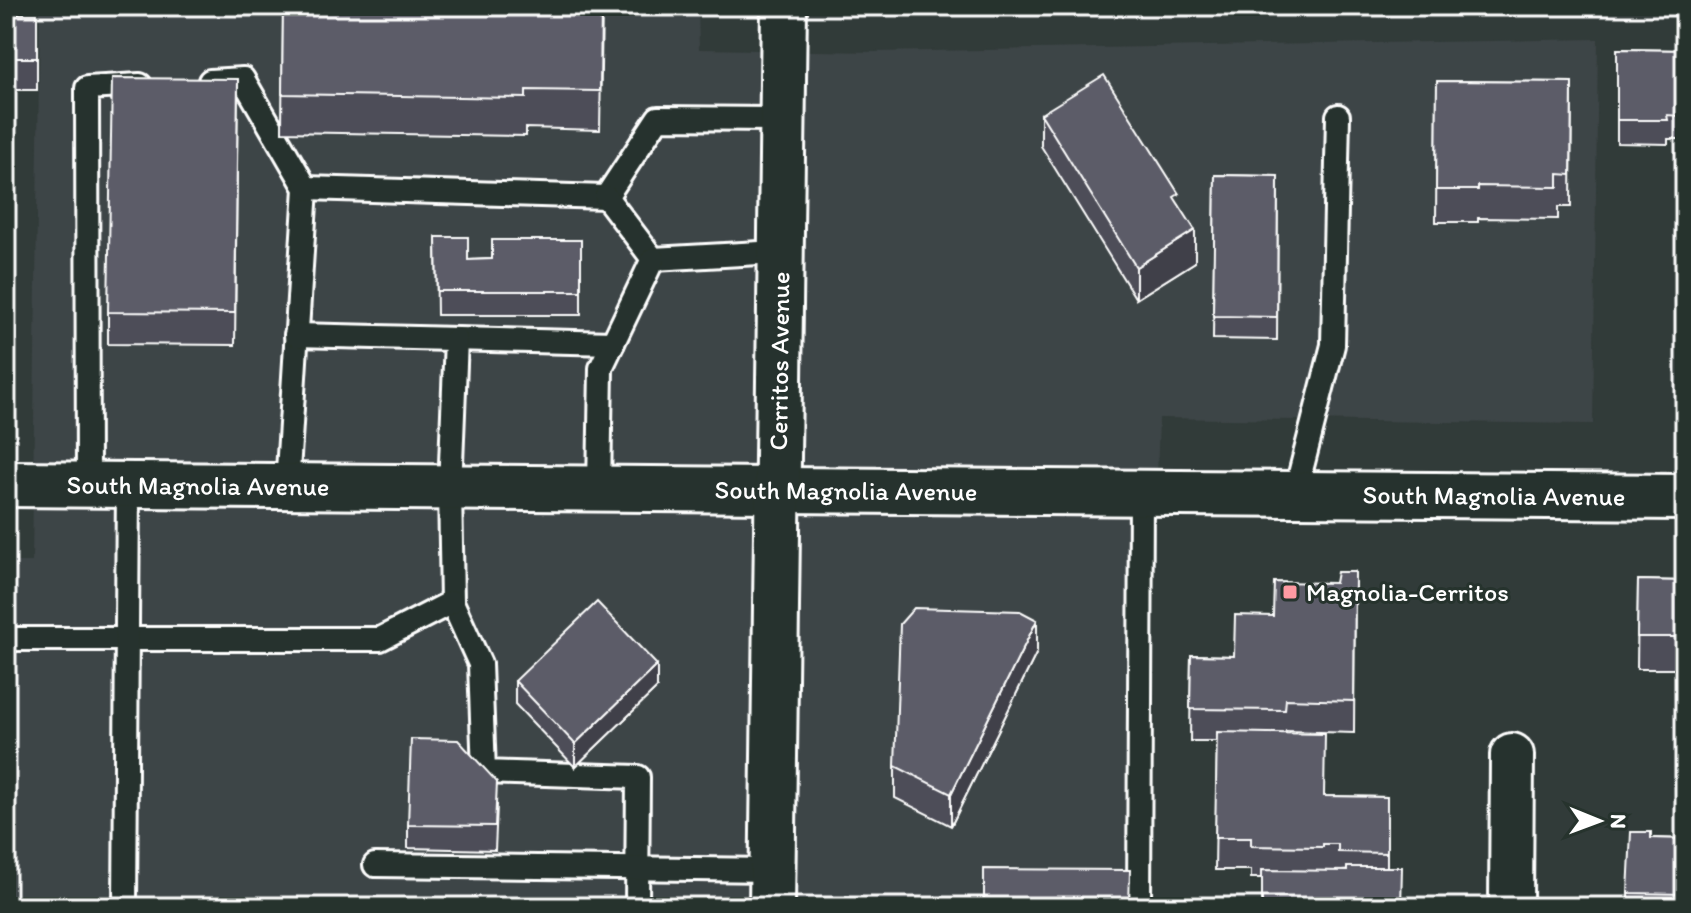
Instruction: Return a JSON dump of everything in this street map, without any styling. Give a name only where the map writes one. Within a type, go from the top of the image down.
[{"type":"main road","name":"Cerritos Avenue","points":[[772,888],[784,6]]},
{"type":"main road","name":"South Magnolia Avenue","points":[[6,484],[1685,497]]},
{"type":"street","points":[[1511,907],[1512,755]]},
{"type":"lane","points":[[125,907],[127,639],[108,485],[87,88],[243,79],[306,188],[287,487]]},
{"type":"lane","points":[[1295,494],[1333,345],[1338,116]]},
{"type":"lane","points":[[606,197],[658,118],[782,119]]},
{"type":"lane","points":[[306,188],[606,197]]},
{"type":"lane","points":[[606,197],[653,259]]},
{"type":"lane","points":[[653,259],[779,252]]},
{"type":"lane","points":[[599,489],[601,368],[653,259]]},
{"type":"lane","points":[[296,335],[613,343]]},
{"type":"lane","points":[[456,339],[450,488],[452,602],[480,664],[484,772],[638,777],[637,907]]},
{"type":"lane","points":[[1139,907],[1141,494]]},
{"type":"lane","points":[[6,639],[380,639],[452,602]]},
{"type":"lane","points":[[375,865],[637,868],[772,888]]},
{"type":"shaded area","points":[[40,6],[698,6],[699,49],[874,52],[1598,39],[1593,424],[1159,418],[1153,599],[1153,907],[6,907],[6,562],[32,562]]},
{"type":"building","points":[[283,6],[601,6],[600,91],[526,90],[526,98],[282,94]]},
{"type":"building","points":[[6,11],[9,14],[37,14],[37,58],[6,58]]},
{"type":"building","points":[[1617,49],[1685,50],[1685,152],[1681,152],[1681,116],[1667,115],[1668,120],[1617,120]]},
{"type":"building","points":[[1104,75],[1179,194],[1174,197],[1195,230],[1136,267],[1041,114]]},
{"type":"building","points":[[112,78],[238,79],[235,313],[108,312]]},
{"type":"building","points":[[1437,81],[1572,82],[1571,175],[1558,174],[1558,187],[1478,186],[1478,190],[1436,190]]},
{"type":"building","points":[[1215,175],[1278,176],[1277,317],[1213,316]]},
{"type":"building","points":[[6,191],[14,191],[13,252],[6,252]]},
{"type":"building","points":[[436,237],[468,237],[468,260],[492,259],[492,240],[581,240],[581,291],[437,291]]},
{"type":"building","points":[[1337,572],[1355,572],[1354,701],[1286,699],[1285,710],[1190,709],[1191,655],[1234,656],[1235,615],[1273,616],[1274,582],[1335,583]]},
{"type":"building","points":[[1638,580],[1685,581],[1685,637],[1637,637]]},
{"type":"building","points":[[597,602],[657,665],[575,744],[515,681]]},
{"type":"building","points":[[914,608],[1020,611],[1037,620],[951,794],[895,766],[900,624]]},
{"type":"building","points":[[1217,732],[1325,734],[1324,796],[1387,797],[1387,853],[1338,852],[1338,844],[1323,844],[1323,847],[1251,846],[1251,838],[1215,838]]},
{"type":"building","points":[[411,739],[458,740],[497,782],[495,826],[408,825]]},
{"type":"building","points":[[1631,832],[1651,832],[1651,838],[1685,839],[1684,894],[1628,893]]},
{"type":"building","points":[[1347,867],[1402,867],[1401,907],[1262,907],[1262,870],[1347,871]]},
{"type":"building","points":[[984,869],[1130,870],[1129,907],[984,907]]},
{"type":"place","name":"Magnolia-Cerritos","points":[[1290,592]]}]
